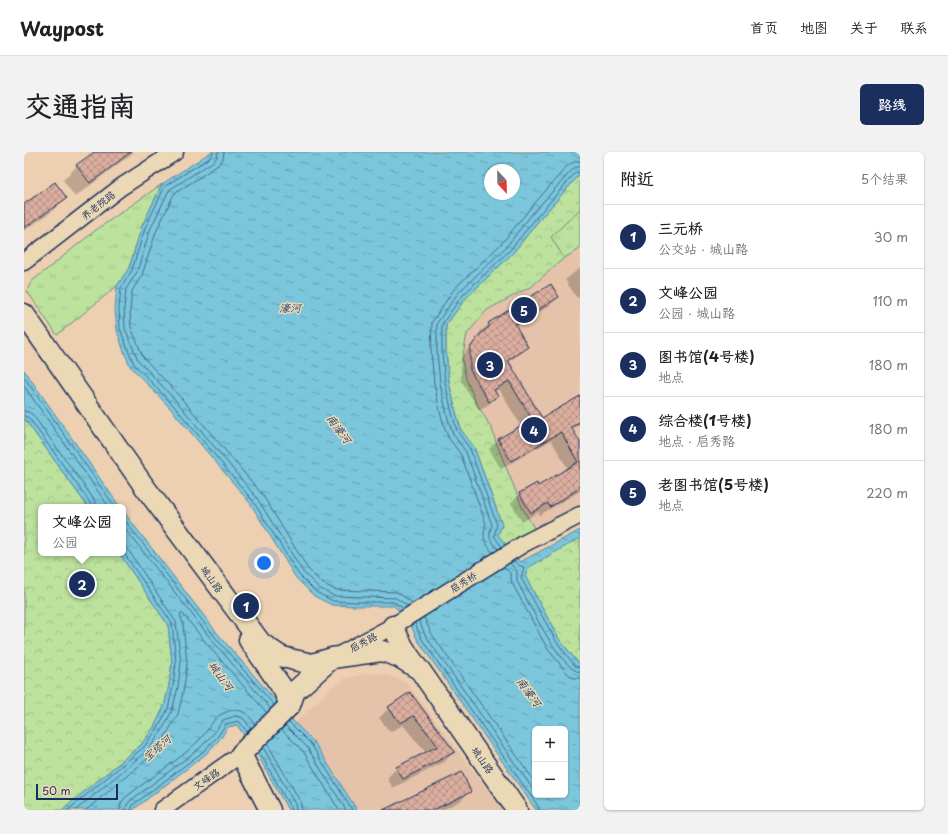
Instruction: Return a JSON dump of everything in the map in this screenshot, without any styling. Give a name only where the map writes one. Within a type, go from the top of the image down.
[{"type":"main road","name":"城山路","points":[[24,314],[144,486],[261,643],[280,656],[312,664],[332,658],[382,651],[399,657],[420,670],[517,810]]},
{"type":"main road","name":"城山路","points":[[24,332],[134,494],[253,646],[283,689],[288,707]]},
{"type":"main road","points":[[397,623],[401,644],[406,654],[420,670]]},
{"type":"main road","points":[[270,810],[245,750],[288,707],[295,691],[332,658]]},
{"type":"street","name":"养老院路","points":[[24,262],[122,187],[175,152]]},
{"type":"street","name":"启秀桥","points":[[397,623],[525,543],[580,515]]},
{"type":"street","name":"启秀路","points":[[332,658],[397,623]]},
{"type":"street","name":"文峰路","points":[[162,810],[245,750]]},
{"type":"shaded area","points":[[580,174],[580,507],[506,545],[502,525],[474,447],[464,434],[456,412],[465,299]]},
{"type":"shaded area","points":[[366,673],[386,674],[406,682],[503,810],[357,810],[314,742],[295,723],[331,688],[344,679]]},
{"type":"green space","points":[[580,174],[580,209],[551,237],[564,258],[532,286],[487,310],[467,334],[462,360],[466,379],[476,402],[492,429],[523,509],[535,530],[506,545],[498,535],[502,525],[474,447],[461,430],[456,412],[449,382],[446,351],[446,325],[465,299],[513,253],[539,220]]},
{"type":"green space","points":[[162,184],[142,226],[129,268],[117,286],[57,335],[27,291],[31,282],[96,230]]},
{"type":"green space","points":[[580,209],[580,249],[564,258],[550,237]]},
{"type":"green space","points":[[24,418],[86,504],[38,504],[38,556],[121,556],[168,625],[172,662],[164,707],[154,727],[141,745],[62,810],[24,810]]},
{"type":"green space","points":[[580,538],[580,665],[559,639],[525,576],[529,567]]},
{"type":"water","name":"濠河","points":[[211,152],[580,152],[580,174],[539,220],[513,253],[465,299],[446,325],[446,351],[449,382],[461,430],[474,447],[502,525],[498,535],[520,562],[580,530],[580,538],[529,567],[525,576],[559,639],[580,665],[580,810],[536,810],[417,639],[408,619],[394,606],[332,605],[314,596],[296,578],[250,503],[171,409],[130,366],[117,330],[115,309],[117,286],[129,268],[142,226],[162,184]]},
{"type":"water","points":[[24,370],[118,504],[86,504],[24,418]]},
{"type":"water","points":[[126,515],[218,634],[295,723],[314,742],[357,810],[288,810],[260,759],[237,725],[228,727],[221,738],[206,754],[133,810],[62,810],[141,745],[154,727],[164,707],[169,685],[172,662],[168,625],[121,556],[126,556]]},
{"type":"building","points":[[94,152],[131,152],[90,183],[76,165]]},
{"type":"building","points":[[55,182],[67,198],[24,228],[24,204]]},
{"type":"building","points":[[551,284],[559,297],[515,324],[528,347],[508,360],[542,418],[580,396],[580,422],[571,427],[580,442],[580,488],[550,507],[548,503],[531,513],[519,493],[537,483],[538,486],[578,462],[561,432],[511,461],[498,439],[532,419],[509,381],[494,390],[498,396],[489,402],[470,370],[470,348],[479,335],[490,326],[488,323]]},
{"type":"building","points":[[410,692],[455,752],[403,779],[396,767],[438,746],[414,716],[400,723],[388,707]]},
{"type":"building","points":[[462,772],[471,792],[433,810],[383,810]]},
{"type":"place","name":"老图书馆(5号楼)","points":[[524,310]]},
{"type":"place","name":"图书馆(4号楼)","points":[[490,365]]},
{"type":"place","name":"综合楼(1号楼)","points":[[534,430]]},
{"type":"place","name":"文峰公园","points":[[82,584]]},
{"type":"place","name":"三元桥","points":[[246,606]]},
{"type":"water label","name":"南濠河","points":[[339,429]]},
{"type":"water label","name":"城山河","points":[[221,676]]},
{"type":"water label","name":"南濠河","points":[[529,692]]},
{"type":"water label","name":"宝塔河","points":[[157,748]]}]
